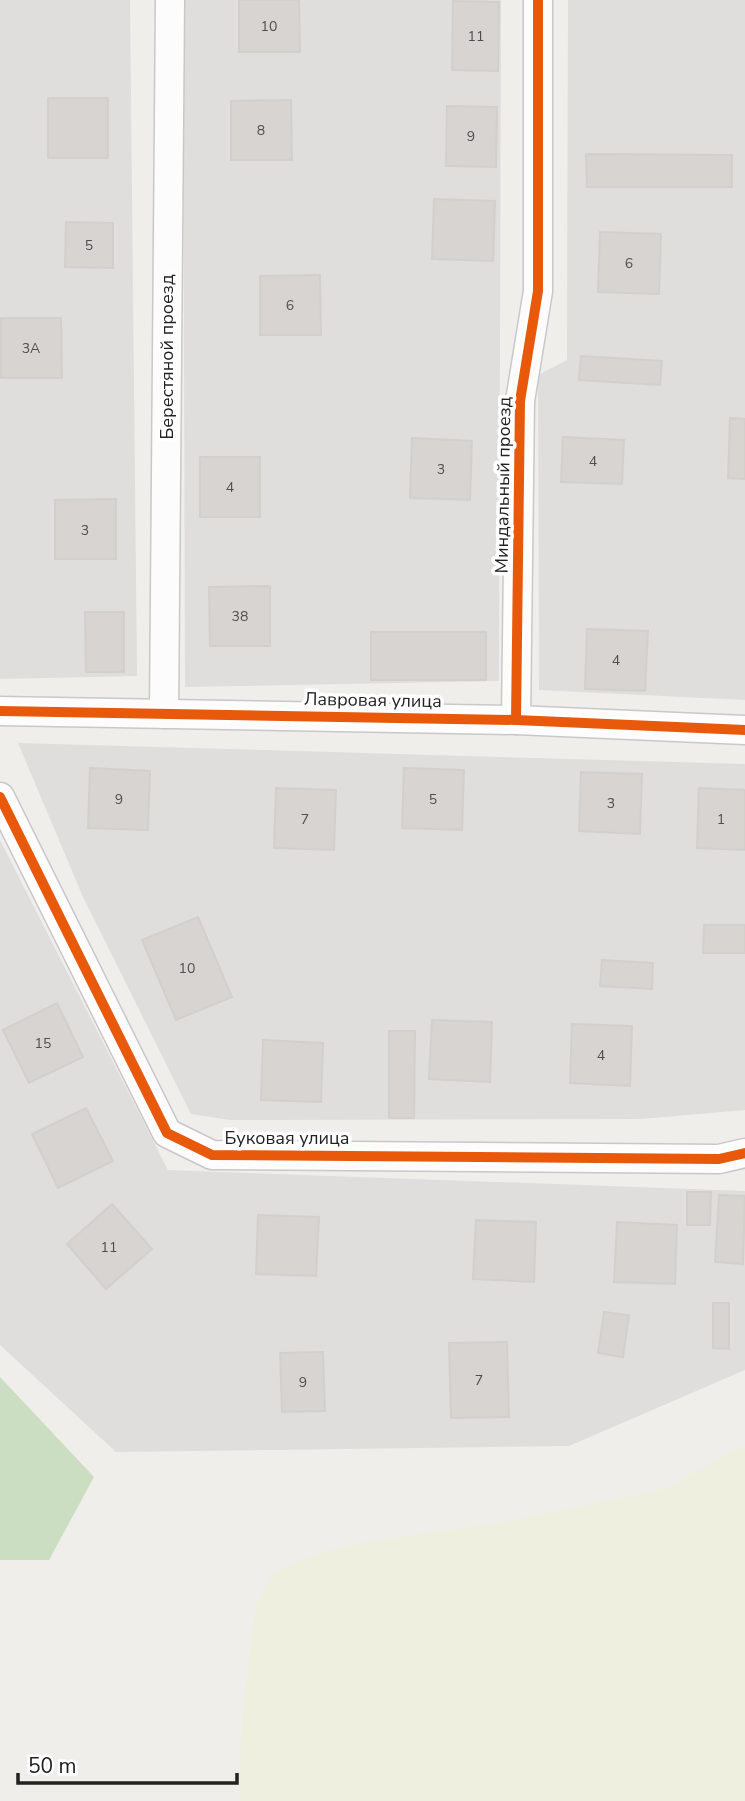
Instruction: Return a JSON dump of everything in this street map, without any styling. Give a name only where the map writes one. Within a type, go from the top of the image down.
[{"type":"street","name":"Берестяной проезд","points":[[164,714],[170,0]]},
{"type":"street","name":"Миндальный проезд","points":[[516,719],[520,401],[538,291],[538,0]]},
{"type":"street","name":"Лавровая улица","points":[[0,710],[516,719],[745,730]]},
{"type":"street","name":"Буковая улица","points":[[0,797],[167,1133],[201,1150],[212,1155],[705,1159],[745,1153]]},
{"type":"shaded area","points":[[0,0],[130,0],[137,676],[0,679]]},
{"type":"shaded area","points":[[183,0],[501,0],[499,681],[185,687]]},
{"type":"shaded area","points":[[568,0],[745,0],[745,700],[539,690],[538,375],[567,360]]},
{"type":"shaded area","points":[[18,743],[745,764],[745,1110],[641,1119],[230,1120],[191,1114],[83,897]]},
{"type":"shaded area","points":[[0,840],[168,1170],[745,1191],[745,1370],[569,1446],[116,1452],[0,1345]]},
{"type":"green space","points":[[0,1377],[94,1477],[49,1560],[0,1560]]},
{"type":"green space","points":[[745,1447],[745,1801],[239,1801],[242,1713],[255,1611],[272,1573],[322,1552],[359,1543],[498,1523],[667,1488]]},
{"type":"building","points":[[239,0],[299,0],[300,52],[239,52]]},
{"type":"building","points":[[453,1],[499,2],[498,71],[452,70]]},
{"type":"building","points":[[48,98],[108,98],[108,158],[48,158]]},
{"type":"building","points":[[291,100],[292,160],[231,160],[231,101]]},
{"type":"building","points":[[447,106],[497,107],[496,167],[446,166]]},
{"type":"building","points":[[586,154],[732,155],[732,187],[587,187]]},
{"type":"building","points":[[434,199],[495,201],[493,261],[432,259]]},
{"type":"building","points":[[66,222],[113,223],[113,268],[65,267]]},
{"type":"building","points":[[600,232],[661,234],[659,294],[598,292]]},
{"type":"building","points":[[320,275],[321,335],[260,335],[260,276]]},
{"type":"building","points":[[1,318],[61,318],[62,378],[1,378]]},
{"type":"building","points":[[581,356],[662,361],[660,385],[579,380]]},
{"type":"building","points":[[730,418],[745,419],[745,479],[728,478]]},
{"type":"building","points":[[563,437],[624,440],[622,484],[561,482]]},
{"type":"building","points":[[412,438],[472,441],[470,500],[410,498]]},
{"type":"building","points":[[200,457],[260,457],[260,517],[200,517]]},
{"type":"building","points":[[116,499],[116,559],[55,559],[55,500]]},
{"type":"building","points":[[270,586],[270,646],[210,646],[209,587]]},
{"type":"building","points":[[85,612],[124,612],[124,672],[86,672]]},
{"type":"building","points":[[587,629],[648,631],[645,691],[585,689]]},
{"type":"building","points":[[371,632],[486,632],[486,680],[371,680]]},
{"type":"building","points":[[90,768],[150,771],[148,830],[88,828]]},
{"type":"building","points":[[404,768],[464,770],[462,830],[402,828]]},
{"type":"building","points":[[581,772],[642,774],[640,834],[579,831]]},
{"type":"building","points":[[276,788],[336,790],[334,850],[274,848]]},
{"type":"building","points":[[699,788],[745,790],[745,850],[697,848]]},
{"type":"building","points":[[198,917],[232,997],[176,1020],[142,940]]},
{"type":"building","points":[[704,925],[745,925],[745,953],[703,953]]},
{"type":"building","points":[[602,960],[653,963],[652,989],[600,986]]},
{"type":"building","points":[[57,1003],[83,1057],[29,1083],[3,1030]]},
{"type":"building","points":[[432,1020],[492,1022],[490,1082],[429,1079]]},
{"type":"building","points":[[572,1024],[632,1026],[630,1086],[570,1083]]},
{"type":"building","points":[[389,1031],[415,1031],[414,1118],[389,1118]]},
{"type":"building","points":[[263,1040],[323,1043],[321,1102],[261,1100]]},
{"type":"building","points":[[86,1108],[113,1161],[58,1188],[32,1134]]},
{"type":"building","points":[[687,1192],[711,1192],[710,1225],[687,1225]]},
{"type":"building","points":[[719,1195],[745,1196],[743,1264],[715,1262]]},
{"type":"building","points":[[112,1204],[152,1249],[106,1289],[67,1244]]},
{"type":"building","points":[[258,1215],[319,1217],[316,1276],[256,1274]]},
{"type":"building","points":[[476,1220],[536,1222],[534,1282],[473,1279]]},
{"type":"building","points":[[617,1222],[677,1225],[675,1284],[614,1282]]},
{"type":"building","points":[[713,1303],[729,1303],[729,1349],[713,1348]]},
{"type":"building","points":[[604,1312],[629,1315],[623,1357],[598,1353]]},
{"type":"building","points":[[507,1342],[509,1417],[451,1418],[449,1343]]},
{"type":"building","points":[[323,1352],[325,1411],[282,1412],[280,1353]]},
{"type":"cycle path","points":[[516,720],[520,401],[538,291],[538,0]]},
{"type":"cycle path","points":[[0,711],[516,720],[745,730]]},
{"type":"cycle path","points":[[0,797],[167,1133],[212,1155],[719,1159],[745,1153]]}]
